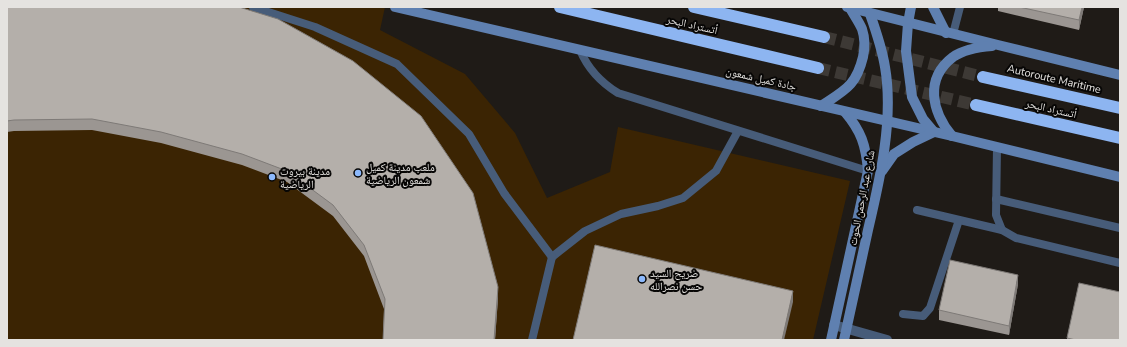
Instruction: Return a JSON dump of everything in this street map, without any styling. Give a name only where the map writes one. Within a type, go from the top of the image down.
[{"type":"highway","name":"أتستراد البحر","points":[[560,7],[818,68]]},
{"type":"highway","name":"أتستراد البحر","points":[[694,7],[824,37]]},
{"type":"highway","name":"Autoroute Maritime","points":[[983,76],[1120,108]]},
{"type":"highway","name":"أتستراد البحر","points":[[976,105],[1120,138]]},
{"type":"main road","name":"جادة كميل شمعون","points":[[395,7],[952,136],[1120,177]]},
{"type":"main road","points":[[848,7],[870,14],[1120,75]]},
{"type":"main road","points":[[821,106],[846,89],[855,80],[860,68],[864,51],[862,30],[848,7]]},
{"type":"main road","points":[[881,172],[894,154],[913,142],[934,132],[923,118],[912,97],[906,51],[911,7]]},
{"type":"main road","points":[[932,7],[950,33]]},
{"type":"main road","name":"شارع عبد الرحمن الحوت","points":[[844,340],[881,172],[887,122],[885,67],[879,40],[870,14]]},
{"type":"main road","points":[[952,136],[944,126],[934,105],[934,87],[940,70],[954,57],[969,50],[998,45]]},
{"type":"main road","name":"شارع عبد الرحمن الحوت","points":[[830,340],[868,171],[867,155],[863,139],[855,124],[845,112]]},
{"type":"street","points":[[834,325],[887,340]]},
{"type":"lane","points":[[253,7],[315,28],[398,64],[469,134],[504,193],[552,257]]},
{"type":"lane","points":[[950,33],[960,7]]},
{"type":"lane","points":[[580,50],[590,68],[598,78],[618,93],[868,171]]},
{"type":"lane","points":[[532,340],[552,257],[585,231],[621,214],[658,206],[683,198],[716,172],[738,130]]},
{"type":"lane","points":[[997,147],[996,215],[1002,230]]},
{"type":"lane","points":[[996,199],[1120,228]]},
{"type":"lane","points":[[918,210],[1002,230],[1016,238],[1120,263]]},
{"type":"lane","points":[[903,314],[923,316],[930,308],[959,220]]},
{"type":"shaded area","name":"مدينة بيروت الرياضية","points":[[7,7],[385,7],[380,30],[465,74],[515,133],[547,198],[610,172],[618,127],[850,181],[813,340],[7,340]]},
{"type":"building","name":"ملعب مدينة كميل شمعون الرياضية","points":[[7,7],[239,7],[278,19],[353,61],[421,116],[473,193],[498,287],[494,340],[383,340],[385,299],[364,245],[333,205],[287,171],[242,154],[161,132],[92,119],[7,121]]},
{"type":"building","points":[[1019,7],[1082,7],[1079,20]]},
{"type":"building","name":"ضريح السيد حسن نصرالله","points":[[595,245],[793,291],[782,340],[573,340]]},
{"type":"building","points":[[950,260],[1018,275],[1009,326],[939,310]]},
{"type":"building","points":[[1079,283],[1120,292],[1120,340],[1076,340],[1067,338]]},
{"type":"tunnel","points":[[824,37],[983,77]]},
{"type":"tunnel","points":[[818,68],[976,105]]},
{"type":"place","name":"ملعب مدينة كميل شمعون الرياضية","points":[[358,173]]},
{"type":"place","name":"مدينة بيروت الرياضية","points":[[272,177]]},
{"type":"place","name":"ضريح السيد حسن نصرالله","points":[[642,279]]}]
